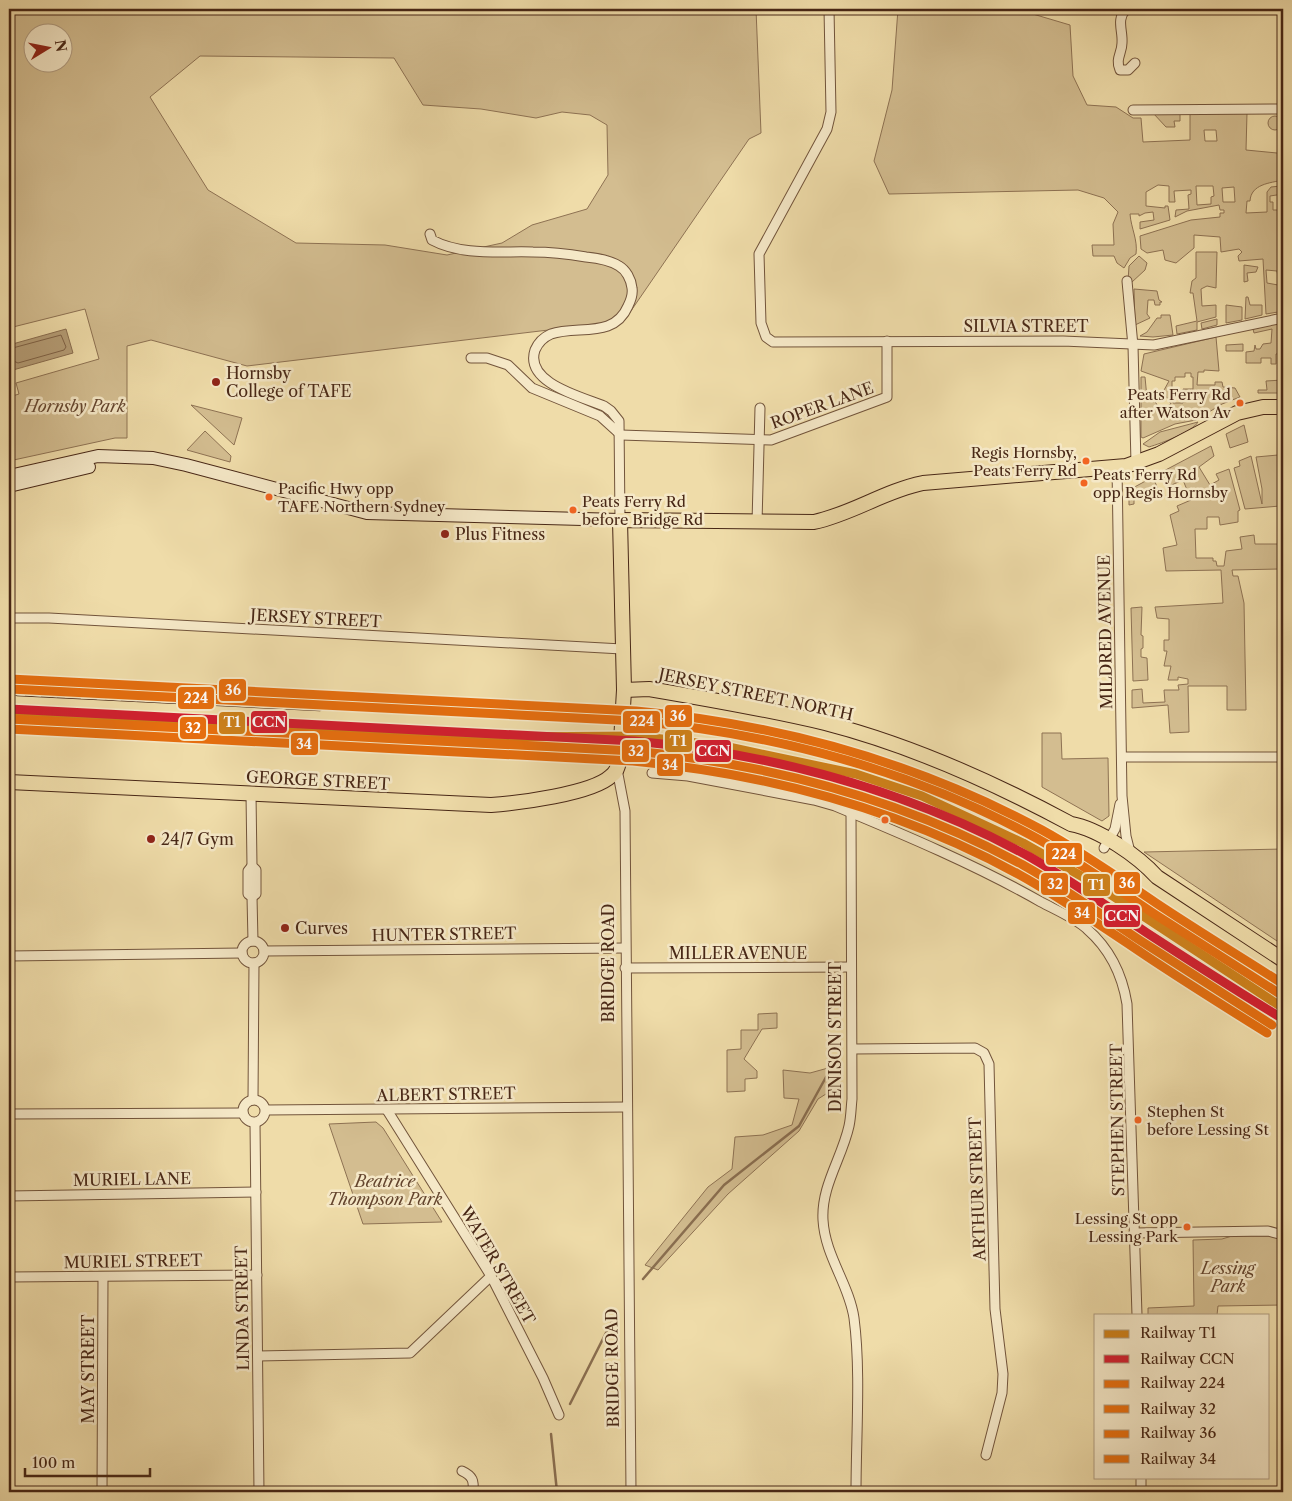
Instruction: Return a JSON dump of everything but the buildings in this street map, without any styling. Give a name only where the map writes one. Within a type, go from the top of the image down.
[{"type":"main road","points":[[9,476],[98,456],[153,458],[367,513],[801,523],[822,520],[901,488],[923,483],[1117,467],[1136,463],[1159,454],[1237,413],[1263,407],[1283,407]]},
{"type":"main road","points":[[9,486],[131,458]]},
{"type":"main road","name":"BRIDGE ROAD","points":[[618,769],[624,690],[620,520]]},
{"type":"main road","name":"JERSEY STREET NORTH","points":[[624,690],[649,689],[837,726],[909,750],[963,771],[1071,824],[1080,833],[1131,855],[1146,864],[1157,877]]},
{"type":"main road","name":"GEORGE STREET","points":[[9,782],[491,805],[521,802],[585,788],[607,779],[618,769]]},
{"type":"main road","name":"JERSEY STREET NORTH","points":[[1106,844],[1142,872],[1157,877],[1283,960]]},
{"type":"street","name":"SILVIA STREET","points":[[829,9],[831,112],[827,129],[759,254],[761,323],[766,337],[772,342],[1121,342],[1133,346],[1176,342],[1283,318]]},
{"type":"street","points":[[1126,9],[1120,20],[1122,42],[1117,63],[1120,70],[1128,70],[1135,63]]},
{"type":"street","points":[[1133,110],[1283,109]]},
{"type":"street","points":[[430,234],[432,240],[444,247],[483,252],[551,252],[611,262],[624,270],[630,279],[631,299],[626,312],[615,323],[586,332],[549,335],[542,339],[534,354],[534,363],[542,377],[611,411],[619,421],[621,435]]},
{"type":"street","points":[[1127,281],[1133,346],[1136,463]]},
{"type":"street","name":"ROPER LANE","points":[[621,435],[771,440],[887,397],[887,341]]},
{"type":"street","points":[[471,358],[487,358],[508,365],[532,388],[600,416],[621,435]]},
{"type":"street","points":[[757,523],[760,408]]},
{"type":"street","name":"BRIDGE ROAD","points":[[620,520],[621,435]]},
{"type":"street","name":"MILDRED AVENUE","points":[[1117,467],[1122,796],[1127,843],[1131,855]]},
{"type":"street","name":"JERSEY STREET","points":[[9,618],[49,618],[622,649]]},
{"type":"street","points":[[1122,758],[1283,757]]},
{"type":"street","name":"BRIDGE ROAD","points":[[618,769],[625,811],[626,1107],[631,1492]]},
{"type":"street","name":"STEPHEN STREET","points":[[652,774],[688,776],[814,800],[851,813],[990,875],[1085,927],[1109,952],[1124,986],[1130,1032],[1137,1314]]},
{"type":"street","points":[[252,794],[252,866],[256,870],[256,894],[252,898],[253,941]]},
{"type":"street","name":"MILDRED AVENUE","points":[[1106,844],[1118,820],[1122,796]]},
{"type":"street","name":"DENISON STREET","points":[[851,813],[853,1049],[850,1125],[828,1182],[823,1204],[823,1222],[829,1249],[854,1316],[856,1351],[856,1492]]},
{"type":"street","points":[[253,941],[259,943],[264,951],[261,960],[254,963],[245,960],[242,953],[246,943],[253,941]]},
{"type":"street","name":"HUNTER STREET","points":[[264,951],[625,948]]},
{"type":"street","points":[[9,956],[242,953]]},
{"type":"street","points":[[253,1100],[254,963]]},
{"type":"street","name":"MILLER AVENUE","points":[[625,968],[851,967]]},
{"type":"street","name":"ARTHUR STREET","points":[[853,1049],[975,1048],[984,1053],[988,1064],[995,1309],[1003,1374],[1002,1393],[986,1455]]},
{"type":"street","points":[[253,1100],[260,1102],[266,1110],[262,1120],[255,1123],[246,1119],[243,1113],[247,1103],[253,1100]]},
{"type":"street","name":"ALBERT STREET","points":[[266,1110],[626,1107]]},
{"type":"street","name":"WATER STREET","points":[[387,1110],[491,1276],[559,1415]]},
{"type":"street","points":[[9,1114],[243,1113]]},
{"type":"street","name":"LINDA STREET","points":[[255,1123],[259,1492]]},
{"type":"street","name":"MURIEL LANE","points":[[9,1196],[256,1192]]},
{"type":"street","points":[[1134,1233],[1268,1231],[1283,1235]]},
{"type":"street","name":"MURIEL STREET","points":[[9,1277],[257,1275]]},
{"type":"street","name":"MAY STREET","points":[[102,1492],[103,1276]]},
{"type":"street","points":[[258,1356],[410,1354],[491,1276]]},
{"type":"street","points":[[462,1471],[470,1474],[473,1480],[474,1492]]},
{"type":"street","points":[[1141,1478],[1141,1492]]},
{"type":"green space","name":"Hornsby Park","points":[[9,9],[756,9],[761,133],[749,139],[624,321],[247,366],[151,340],[127,346],[127,438],[115,438],[9,461],[9,397],[19,394],[16,383],[99,359],[85,309],[9,328]],"holes":[[[200,56],[394,58],[423,105],[481,109],[536,118],[562,112],[590,115],[607,125],[608,175],[587,209],[532,225],[502,243],[447,255],[385,245],[296,243],[208,190],[150,97]]]},
{"type":"green space","points":[[898,9],[1016,9],[1070,25],[1073,76],[1087,105],[1116,107],[1133,118],[1141,118],[1143,142],[1190,140],[1190,113],[1247,113],[1246,150],[1277,153],[1283,158],[1283,180],[1267,183],[1257,188],[1251,195],[1250,201],[1247,201],[1246,213],[1267,212],[1267,192],[1271,187],[1281,186],[1283,194],[1270,196],[1270,202],[1273,202],[1273,210],[1283,210],[1283,310],[1282,277],[1278,277],[1277,271],[1266,270],[1267,283],[1278,285],[1278,312],[1266,314],[1263,259],[1239,261],[1238,256],[1242,252],[1239,249],[1221,252],[1220,237],[1194,235],[1194,248],[1176,263],[1165,260],[1163,250],[1147,253],[1141,249],[1140,236],[1191,220],[1220,217],[1220,213],[1224,213],[1224,210],[1220,210],[1219,205],[1187,211],[1175,217],[1176,210],[1189,209],[1188,195],[1191,194],[1191,190],[1174,191],[1175,202],[1169,202],[1169,186],[1158,185],[1146,192],[1146,206],[1165,208],[1165,206],[1168,206],[1170,220],[1140,229],[1140,222],[1154,220],[1153,212],[1139,216],[1139,214],[1130,214],[1136,254],[1130,258],[1124,268],[1117,263],[1114,256],[1093,256],[1092,245],[1114,245],[1113,224],[1118,212],[1104,198],[1078,190],[889,194],[874,161],[892,90]],"holes":[[[1204,130],[1216,130],[1217,141],[1205,141]],[[1196,186],[1213,186],[1214,196],[1211,197],[1211,204],[1197,205]],[[1234,187],[1235,202],[1223,202],[1222,188]]]},
{"type":"green space","points":[[1153,113],[1180,113],[1180,121],[1174,121],[1175,127],[1166,127]]},
{"type":"green space","points":[[1275,116],[1280,118],[1282,123],[1280,128],[1275,130],[1270,128],[1268,123],[1270,118]]},
{"type":"green space","points":[[1196,252],[1217,252],[1216,288],[1207,286],[1201,289],[1202,306],[1216,305],[1216,317],[1197,322],[1197,330],[1177,334],[1176,326],[1197,321],[1193,293],[1190,293],[1192,281],[1196,278]]},
{"type":"green space","points":[[1139,256],[1147,263],[1145,270],[1132,282],[1128,281],[1129,266]]},
{"type":"green space","points":[[1244,265],[1258,267],[1256,272],[1247,273],[1248,281],[1244,282]]},
{"type":"green space","points":[[1134,289],[1157,291],[1159,300],[1162,302],[1160,302],[1160,305],[1155,305],[1154,300],[1148,300],[1147,314],[1150,318],[1135,325]]},
{"type":"green space","points":[[1246,297],[1248,297],[1250,305],[1262,305],[1262,315],[1245,319]]},
{"type":"green space","points":[[1226,305],[1242,307],[1242,320],[1226,323]]},
{"type":"green space","points":[[1161,315],[1170,315],[1173,335],[1140,336],[1147,332],[1157,318],[1161,318]]},
{"type":"green space","points":[[1217,319],[1217,325],[1202,329],[1201,323]]},
{"type":"green space","points":[[1283,322],[1283,353],[1276,354],[1276,364],[1271,364],[1271,358],[1261,358],[1261,363],[1246,363],[1246,352],[1254,351],[1255,345],[1256,349],[1260,349],[1263,344],[1271,343],[1272,329],[1254,333],[1253,329]]},
{"type":"green space","points":[[1216,337],[1219,371],[1204,370],[1204,372],[1198,372],[1197,385],[1215,385],[1215,382],[1222,382],[1223,387],[1235,388],[1240,397],[1222,404],[1196,420],[1175,424],[1143,438],[1141,437],[1141,377],[1145,377],[1147,398],[1153,398],[1160,410],[1171,404],[1163,392],[1169,381],[1141,371],[1144,354]],"holes":[[[1185,373],[1191,373],[1193,389],[1183,389],[1183,403],[1173,403],[1174,391],[1172,391],[1172,381],[1175,381],[1175,377],[1185,377]]]},
{"type":"green space","points":[[1243,344],[1243,351],[1226,351],[1226,345]]},
{"type":"green space","points":[[1283,380],[1283,393],[1258,393],[1258,390],[1267,390],[1266,381]]},
{"type":"green space","points":[[191,405],[242,418],[234,445]]},
{"type":"green space","points":[[1198,422],[1190,430],[1169,440],[1149,447],[1143,444],[1160,432]]},
{"type":"green space","points":[[1244,425],[1248,442],[1230,448],[1226,434]]},
{"type":"green space","points":[[205,431],[231,456],[230,462],[187,450]]},
{"type":"green space","points":[[1211,446],[1214,456],[1199,467],[1210,485],[1219,480],[1216,474],[1229,469],[1240,510],[1238,511],[1238,522],[1220,525],[1219,517],[1207,517],[1207,529],[1195,529],[1196,558],[1213,558],[1217,566],[1224,566],[1226,551],[1242,549],[1240,537],[1254,535],[1255,544],[1278,544],[1279,569],[1232,570],[1233,576],[1238,576],[1244,603],[1246,710],[1227,710],[1227,686],[1188,686],[1189,732],[1170,733],[1168,705],[1132,708],[1132,690],[1142,689],[1143,703],[1165,702],[1164,690],[1179,690],[1178,685],[1188,684],[1188,679],[1178,677],[1178,680],[1168,680],[1171,666],[1164,666],[1167,651],[1164,651],[1164,640],[1169,640],[1169,619],[1157,618],[1155,607],[1223,603],[1221,570],[1166,571],[1163,548],[1177,545],[1170,515],[1179,511],[1177,506],[1191,500],[1183,480],[1167,487],[1158,474]]},
{"type":"green space","points":[[1278,455],[1280,506],[1245,509],[1234,468],[1240,466],[1239,461],[1251,456],[1262,504],[1262,489],[1256,457]]},
{"type":"green space","points":[[1153,477],[1159,492],[1145,492],[1146,495],[1137,496],[1134,504],[1129,505],[1129,490]]},
{"type":"green space","points":[[1142,607],[1141,635],[1143,636],[1143,648],[1141,649],[1141,657],[1147,658],[1148,680],[1133,681],[1131,608]]},
{"type":"green space","points":[[1042,733],[1061,733],[1062,759],[1108,758],[1109,816],[1102,821],[1042,787]]},
{"type":"green space","points":[[1283,849],[1283,945],[1144,852]]},
{"type":"green space","points":[[777,1013],[777,1028],[762,1029],[744,1059],[757,1071],[757,1078],[745,1079],[745,1091],[727,1092],[727,1050],[741,1049],[741,1030],[758,1030],[758,1014]]},
{"type":"green space","points":[[839,1065],[837,1087],[818,1099],[799,1131],[728,1194],[658,1270],[645,1265],[708,1187],[732,1169],[735,1137],[763,1135],[792,1125],[799,1099],[784,1098],[783,1070],[810,1073]]},
{"type":"green space","name":"Beatrice Thompson Park","points":[[376,1122],[383,1128],[442,1222],[363,1224],[329,1124]]},
{"type":"green space","name":"Lessing Park","points":[[1232,1236],[1276,1236],[1283,1241],[1283,1305],[1218,1306],[1217,1314],[1148,1314],[1148,1308],[1194,1306],[1193,1240],[1222,1239]]},
{"type":"water","points":[[66,329],[73,353],[13,370],[9,345]]},
{"type":"waterway","points":[[643,1279],[724,1185],[799,1126],[836,1059]]},
{"type":"waterway","points":[[570,1404],[614,1317]]},
{"type":"waterway","points":[[551,1434],[557,1492]]},
{"type":"railway","points":[[17,694],[320,709]]},
{"type":"rail line","name":"36","points":[[10,679],[636,711],[689,717],[794,736],[896,766],[994,806],[1042,830],[1086,856],[1283,984]]},
{"type":"rail line","name":"224","points":[[10,689],[636,721],[741,735],[792,746],[843,759],[893,775],[991,815],[1068,857],[1283,996]]},
{"type":"rail line","name":"CCN","points":[[9,709],[634,741],[737,755],[788,766],[888,794],[984,833],[1060,875],[1278,1016]]},
{"type":"rail line","name":"T1","points":[[9,711],[509,737],[635,736],[724,746],[856,774],[922,796],[1023,843],[1090,881],[1283,1008]]},
{"type":"rail line","name":"32","points":[[9,719],[634,751],[685,757],[785,775],[883,803],[930,821],[1023,865],[1068,892],[1272,1025]]},
{"type":"rail line","name":"34","points":[[9,729],[633,761],[683,767],[783,785],[879,813],[927,831],[973,851],[1018,874],[1062,900],[1267,1033]]},
{"type":"place","name":"Hornsby College of TAFE","points":[[216,382]]},
{"type":"place","name":"Peats Ferry Rd after Watson Av","points":[[1240,403]]},
{"type":"place","name":"Regis Hornsby, Peats Ferry Rd","points":[[1086,461]]},
{"type":"place","name":"Peats Ferry Rd opp Regis Hornsby","points":[[1084,483]]},
{"type":"place","name":"Pacific Hwy opp TAFE Northern Sydney","points":[[269,497]]},
{"type":"place","name":"Peats Ferry Rd before Bridge Rd","points":[[573,510]]},
{"type":"place","name":"Plus Fitness","points":[[445,534]]},
{"type":"place","name":"24/7 Gym","points":[[151,839]]},
{"type":"place","name":"Curves","points":[[285,928]]},
{"type":"place","name":"Stephen St before Lessing St","points":[[1138,1120]]},
{"type":"place","name":"Lessing St opp Lessing Park","points":[[1187,1227]]}]
